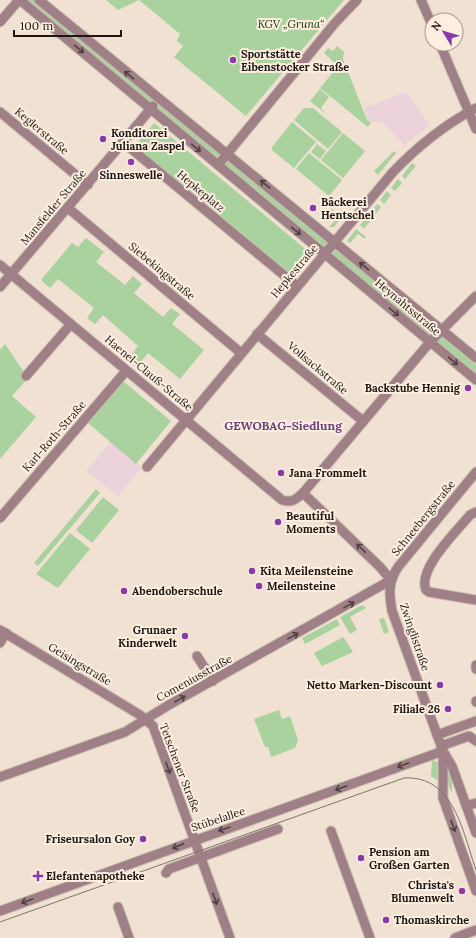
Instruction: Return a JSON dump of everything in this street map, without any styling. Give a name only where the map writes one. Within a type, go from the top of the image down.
[{"type":"street","points":[[0,22],[20,0],[324,254]]},
{"type":"street","points":[[39,0],[159,99],[228,153],[334,242]]},
{"type":"street","points":[[218,165],[335,23],[357,0]]},
{"type":"street","points":[[421,0],[426,12]]},
{"type":"street","points":[[444,52],[472,110],[476,129]]},
{"type":"street","points":[[123,142],[159,99]]},
{"type":"street","name":"Hepkestraße","points":[[147,467],[393,172],[413,151],[441,128],[472,110]]},
{"type":"street","name":"Keglerstraße","points":[[0,112],[88,185]]},
{"type":"street","name":"Mansfelder Straße","points":[[0,287],[123,142]]},
{"type":"street","name":"Hepkeplatz","points":[[123,142],[297,286]]},
{"type":"street","name":"Siebekingstraße","points":[[68,208],[241,353]]},
{"type":"street","name":"Heynahtsstraße","points":[[334,242],[476,358]]},
{"type":"street","name":"Heynahtsstraße","points":[[324,254],[476,380]]},
{"type":"street","name":"Haenel-Clauß-Straße","points":[[0,265],[282,500],[290,502],[295,500],[302,493]]},
{"type":"street","points":[[390,580],[380,567],[302,493],[440,330],[476,296]]},
{"type":"street","points":[[26,376],[71,324]]},
{"type":"street","name":"Vollsackstraße","points":[[257,334],[363,421]]},
{"type":"street","name":"Karl-Roth-Straße","points":[[0,518],[126,371]]},
{"type":"street","name":"Schneebergstraße","points":[[390,580],[398,567],[476,472]]},
{"type":"street","points":[[476,512],[470,515],[430,564],[425,588],[429,592],[476,600]]},
{"type":"street","name":"Comeniusstraße","points":[[0,777],[125,732],[147,720],[164,708],[390,580]]},
{"type":"street","name":"Zwinglistraße","points":[[390,580],[389,589],[392,611],[442,748],[452,766],[476,833]]},
{"type":"street","points":[[0,643],[3,632]]},
{"type":"street","name":"Geisingstraße","points":[[3,632],[147,720]]},
{"type":"street","points":[[197,656],[213,681]]},
{"type":"street","name":"Tetschener Straße","points":[[147,720],[152,726],[230,938]]},
{"type":"street","points":[[438,735],[476,721]]},
{"type":"street","points":[[460,727],[472,739]]},
{"type":"street","name":"Stübelallee","points":[[0,911],[193,840],[256,819],[442,748],[472,739]]},
{"type":"street","name":"Zwinglistraße","points":[[442,748],[443,798],[476,891]]},
{"type":"street","points":[[466,806],[476,803]]},
{"type":"street","points":[[166,873],[169,869],[278,829]]},
{"type":"street","points":[[331,831],[370,938]]},
{"type":"street","points":[[118,908],[129,938]]},
{"type":"street","points":[[455,938],[476,930]]},
{"type":"shaded area","points":[[406,92],[430,125],[404,145],[382,122],[372,122],[368,120],[364,108]]},
{"type":"shaded area","points":[[110,442],[142,468],[118,496],[86,471]]},
{"type":"green space","points":[[27,0],[36,0],[476,365],[476,374]]},
{"type":"green space","points":[[106,0],[139,0],[118,10]]},
{"type":"green space","name":"Sportstätte Eibenstocker Straße","points":[[139,0],[344,0],[246,116],[174,57],[183,46],[177,41],[180,34]]},
{"type":"green space","points":[[337,46],[344,52],[343,59],[367,120],[371,122],[368,127],[320,88],[338,66],[324,53],[328,48],[333,51]]},
{"type":"green space","points":[[320,89],[329,97],[321,108],[326,114],[310,101]]},
{"type":"green space","points":[[304,108],[313,108],[342,132],[328,149],[294,120]]},
{"type":"green space","points":[[292,122],[316,142],[294,168],[272,150],[272,147]]},
{"type":"green space","points":[[154,123],[310,253],[292,275],[135,146]]},
{"type":"green space","points":[[343,133],[365,151],[343,178],[321,160]]},
{"type":"green space","points":[[317,144],[326,151],[320,159],[311,152]]},
{"type":"green space","points":[[394,151],[396,153],[378,175],[374,171]]},
{"type":"green space","points":[[309,153],[342,180],[329,196],[296,169]]},
{"type":"green space","points":[[412,163],[416,166],[405,179],[402,176]]},
{"type":"green space","points":[[398,179],[402,183],[395,191],[391,188]]},
{"type":"green space","points":[[387,191],[391,195],[384,204],[380,200]]},
{"type":"green space","points":[[377,204],[381,207],[374,216],[370,213]]},
{"type":"green space","points":[[332,209],[342,217],[334,227],[329,227],[337,218],[330,211]]},
{"type":"green space","points":[[367,217],[371,220],[364,229],[360,225]]},
{"type":"green space","points":[[356,229],[366,237],[365,239],[358,234],[350,243],[347,241]]},
{"type":"green space","points":[[86,238],[104,252],[96,262],[125,285],[133,276],[142,284],[134,293],[163,317],[171,308],[180,314],[172,324],[204,350],[180,379],[148,353],[140,363],[131,355],[138,346],[103,315],[95,324],[87,318],[94,308],[58,279],[50,288],[41,280],[72,243],[78,247]]},
{"type":"green space","points":[[5,344],[28,378],[12,396],[36,417],[0,459],[0,350]]},
{"type":"green space","points":[[123,381],[171,421],[136,464],[88,423]]},
{"type":"green space","points":[[96,489],[100,493],[38,566],[34,563]]},
{"type":"green space","points":[[103,497],[119,510],[92,543],[76,530]]},
{"type":"green space","points":[[70,533],[90,549],[58,588],[36,574]]},
{"type":"green space","points":[[362,605],[366,608],[350,617],[357,630],[350,634],[340,617]]},
{"type":"green space","points":[[384,618],[389,632],[384,634],[379,619]]},
{"type":"green space","points":[[337,619],[340,625],[305,644],[302,638]]},
{"type":"green space","points":[[343,637],[353,652],[322,666],[314,653]]},
{"type":"green space","points":[[279,710],[282,719],[290,716],[298,740],[295,748],[271,757],[268,747],[265,747],[254,719]]},
{"type":"green space","points":[[432,760],[438,762],[437,780],[431,776]]},
{"type":"green space","points":[[448,771],[452,780],[452,793],[448,784]]},
{"type":"tram line","points":[[0,922],[404,778],[421,780],[435,786],[445,796],[454,809],[461,824],[476,870]]},
{"type":"place","name":"Sportstätte Eibenstocker Straße","points":[[233,60]]},
{"type":"place","name":"Konditorei Juliana Zaspel","points":[[103,139]]},
{"type":"place","name":"Sinneswelle","points":[[131,162]]},
{"type":"place","name":"Bäckerei Hentschel","points":[[313,208]]},
{"type":"place","name":"Backstube Hennig","points":[[468,388]]},
{"type":"place","name":"Jana Frommelt","points":[[281,473]]},
{"type":"place","name":"Beautiful Moments","points":[[278,522]]},
{"type":"place","name":"Kita Meilensteine","points":[[252,571]]},
{"type":"place","name":"Meilensteine","points":[[259,586]]},
{"type":"place","name":"Abendoberschule","points":[[124,591]]},
{"type":"place","name":"Grunaer Kinderwelt","points":[[185,636]]},
{"type":"place","name":"Netto Marken-Discount","points":[[440,685]]},
{"type":"place","name":"Filiale 26","points":[[448,709]]},
{"type":"place","name":"Friseursalon Goy","points":[[143,839]]},
{"type":"place","name":"Pension am Großen Garten","points":[[361,858]]},
{"type":"place","name":"Elefantenapotheke","points":[[38,876]]},
{"type":"place","name":"Christa's Blumenwelt","points":[[462,891]]},
{"type":"place","name":"Thomaskirche","points":[[386,920]]},
{"type":"district","name":"GEWOBAG-Siedlung","points":[[283,425]]},
{"type":"park label","name":"KGV „Gruna“","points":[[291,24]]}]
